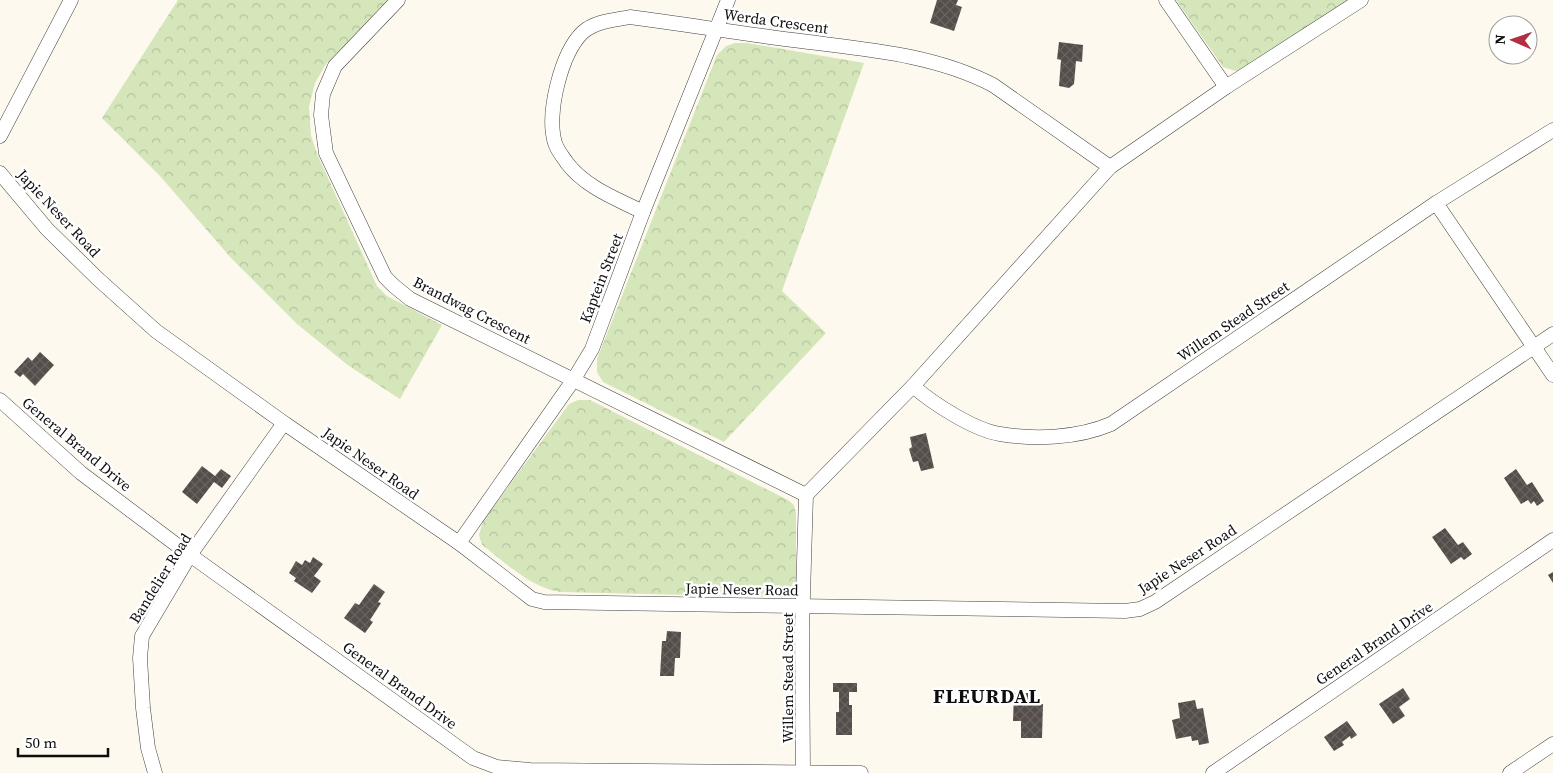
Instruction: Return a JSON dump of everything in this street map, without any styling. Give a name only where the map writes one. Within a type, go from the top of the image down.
[{"type":"street","points":[[0,136],[71,0]]},
{"type":"street","name":"Brandwag Crescent","points":[[398,0],[336,66],[323,94],[322,115],[326,153],[385,276],[410,299],[806,495]]},
{"type":"street","name":"Kaptein Street","points":[[459,543],[574,379],[592,349],[643,212],[728,0]]},
{"type":"street","points":[[1166,0],[1226,87]]},
{"type":"street","points":[[806,495],[913,386],[1110,167],[1226,87],[1361,0]]},
{"type":"street","name":"Werda Crescent","points":[[643,212],[582,179],[567,163],[555,144],[552,126],[556,86],[569,51],[584,32],[604,21],[630,17],[877,52],[948,66],[993,85],[1110,167]]},
{"type":"street","name":"Willem Stead Street","points":[[913,386],[927,398],[972,424],[999,434],[1060,437],[1094,431],[1110,424],[1436,203],[1553,130]]},
{"type":"street","name":"Japie Neser Road","points":[[0,173],[47,229],[156,331],[284,423],[459,543],[532,599],[544,602],[1125,611],[1140,609],[1155,602],[1553,334]]},
{"type":"street","points":[[1436,203],[1553,375]]},
{"type":"street","name":"General Brand Drive","points":[[0,400],[81,473],[190,555],[472,758],[497,767],[530,770],[861,773]]},
{"type":"street","name":"Bandelier Road","points":[[155,773],[148,748],[143,708],[140,643],[146,629],[190,555],[284,423]]},
{"type":"street","name":"Willem Stead Street","points":[[803,772],[802,606],[806,495]]},
{"type":"street","name":"General Brand Drive","points":[[1212,773],[1553,540]]},
{"type":"street","points":[[1510,773],[1553,744]]},
{"type":"green space","points":[[178,0],[388,0],[326,64],[315,83],[309,107],[311,136],[318,156],[377,286],[387,296],[442,325],[400,399],[349,366],[297,324],[231,258],[160,176],[102,118]]},
{"type":"green space","points":[[1176,0],[1348,0],[1239,72],[1223,67]]},
{"type":"green space","points":[[735,43],[747,43],[864,63],[782,291],[826,333],[724,442],[603,382],[597,372],[597,359],[717,55],[726,46]]},
{"type":"green space","points":[[578,400],[590,400],[788,500],[794,505],[796,513],[796,582],[792,591],[780,597],[560,592],[528,580],[482,545],[479,535],[483,521],[569,404]]},
{"type":"building","points":[[937,0],[958,0],[956,5],[962,7],[954,31],[930,23]]},
{"type":"building","points":[[1059,42],[1083,45],[1082,62],[1076,61],[1074,84],[1069,88],[1059,86],[1061,60],[1057,59]]},
{"type":"building","points":[[40,352],[54,365],[35,386],[23,374],[20,377],[14,372],[28,357],[32,361]]},
{"type":"building","points":[[926,433],[934,468],[921,471],[918,461],[913,462],[909,449],[912,447],[910,437]]},
{"type":"building","points":[[202,466],[215,476],[221,469],[231,476],[222,488],[214,482],[197,504],[182,492]]},
{"type":"building","points":[[1516,469],[1527,485],[1532,482],[1544,501],[1537,506],[1534,501],[1531,504],[1528,500],[1521,504],[1504,478]]},
{"type":"building","points":[[1445,528],[1458,545],[1463,542],[1472,554],[1464,560],[1461,557],[1451,564],[1432,537]]},
{"type":"building","points":[[313,557],[323,564],[314,576],[321,581],[312,593],[294,581],[296,578],[289,573],[296,561],[302,565],[305,560],[310,563]]},
{"type":"building","points":[[1553,572],[1553,583],[1548,575]]},
{"type":"building","points":[[374,584],[385,592],[378,602],[381,603],[370,620],[373,622],[365,633],[344,618],[355,603],[359,605]]},
{"type":"building","points":[[667,631],[681,632],[680,658],[675,658],[674,676],[660,676],[662,641],[666,641]]},
{"type":"building","points":[[833,683],[857,683],[857,692],[849,692],[849,705],[852,705],[852,735],[836,735],[836,712],[839,712],[839,692],[833,692]]},
{"type":"building","points":[[1403,688],[1410,699],[1399,707],[1405,716],[1393,724],[1379,704]]},
{"type":"building","points":[[1014,693],[1028,693],[1028,704],[1043,704],[1042,738],[1021,738],[1021,721],[1013,721]]},
{"type":"building","points":[[1195,700],[1197,709],[1203,708],[1209,743],[1199,745],[1198,740],[1192,741],[1191,736],[1176,739],[1172,720],[1180,718],[1178,703]]},
{"type":"building","points":[[1347,721],[1357,735],[1351,739],[1350,736],[1342,742],[1344,745],[1334,751],[1324,737]]},
{"type":"district","name":"FLEURDAL","points":[[987,696]]}]
